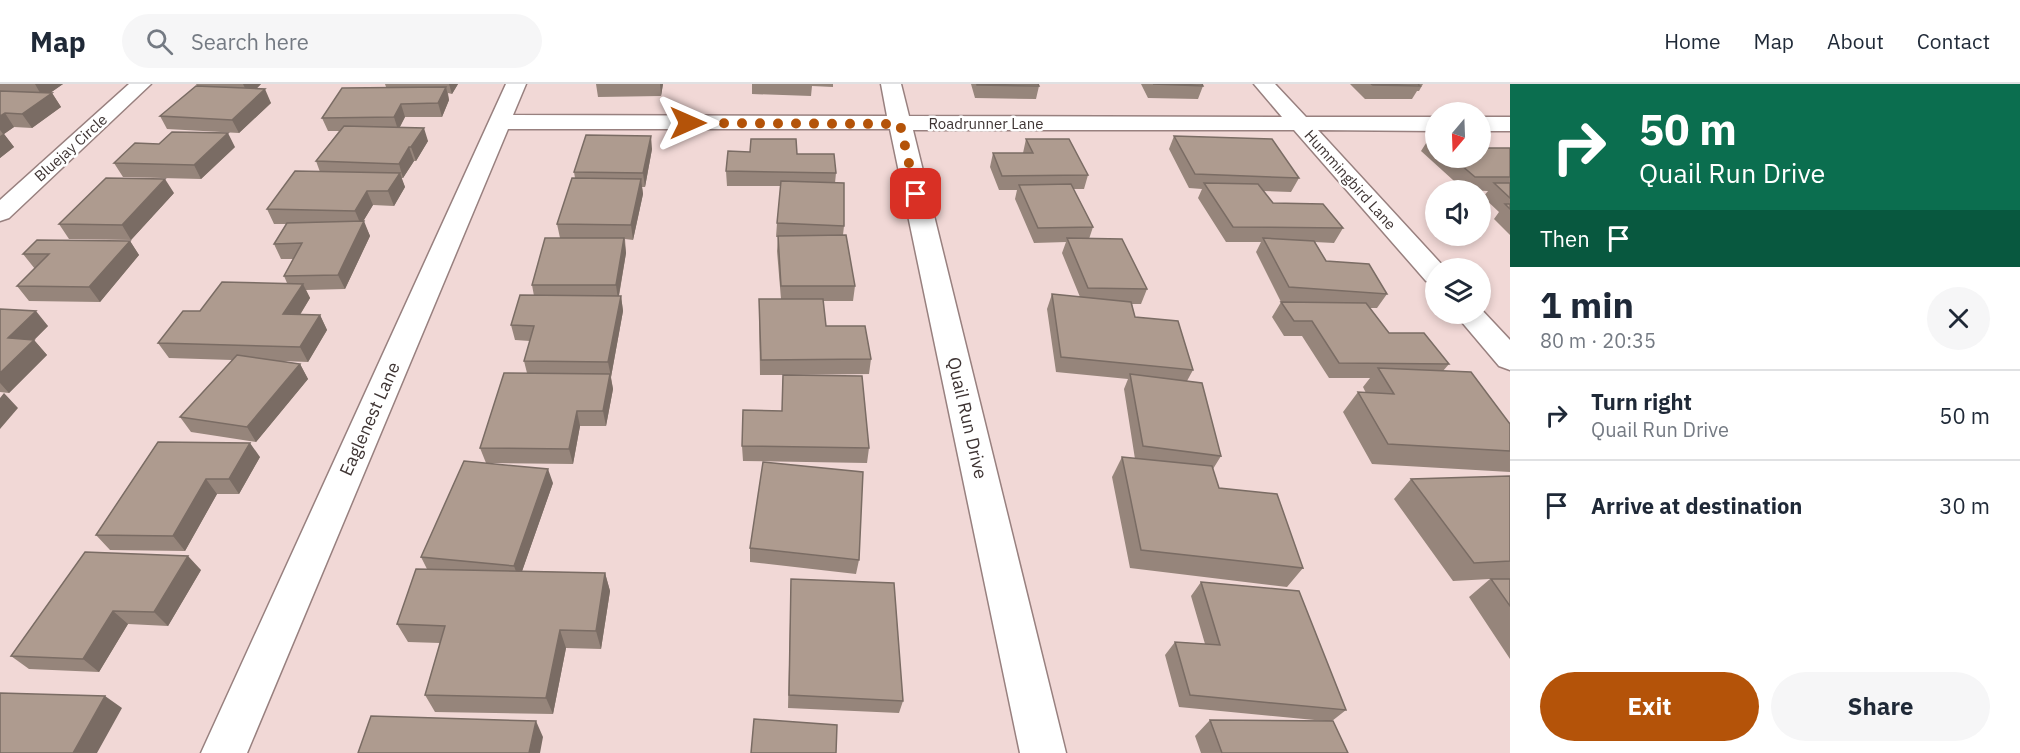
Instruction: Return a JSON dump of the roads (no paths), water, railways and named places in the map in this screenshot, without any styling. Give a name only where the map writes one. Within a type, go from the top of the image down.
[{"type":"street","name":"Bluejay Circle","points":[[0,213],[141,84]]},
{"type":"street","name":"Eaglenest Lane","points":[[224,753],[516,84]]},
{"type":"street","name":"Quail Run Drive","points":[[891,84],[1043,753]]},
{"type":"street","name":"Hummingbird Lane","points":[[1264,84],[1425,263]]},
{"type":"street","name":"Roadrunner Lane","points":[[500,122],[1425,124]]},
{"type":"street","points":[[1491,124],[1510,124]]},
{"type":"street","points":[[1479,324],[1510,359]]}]
